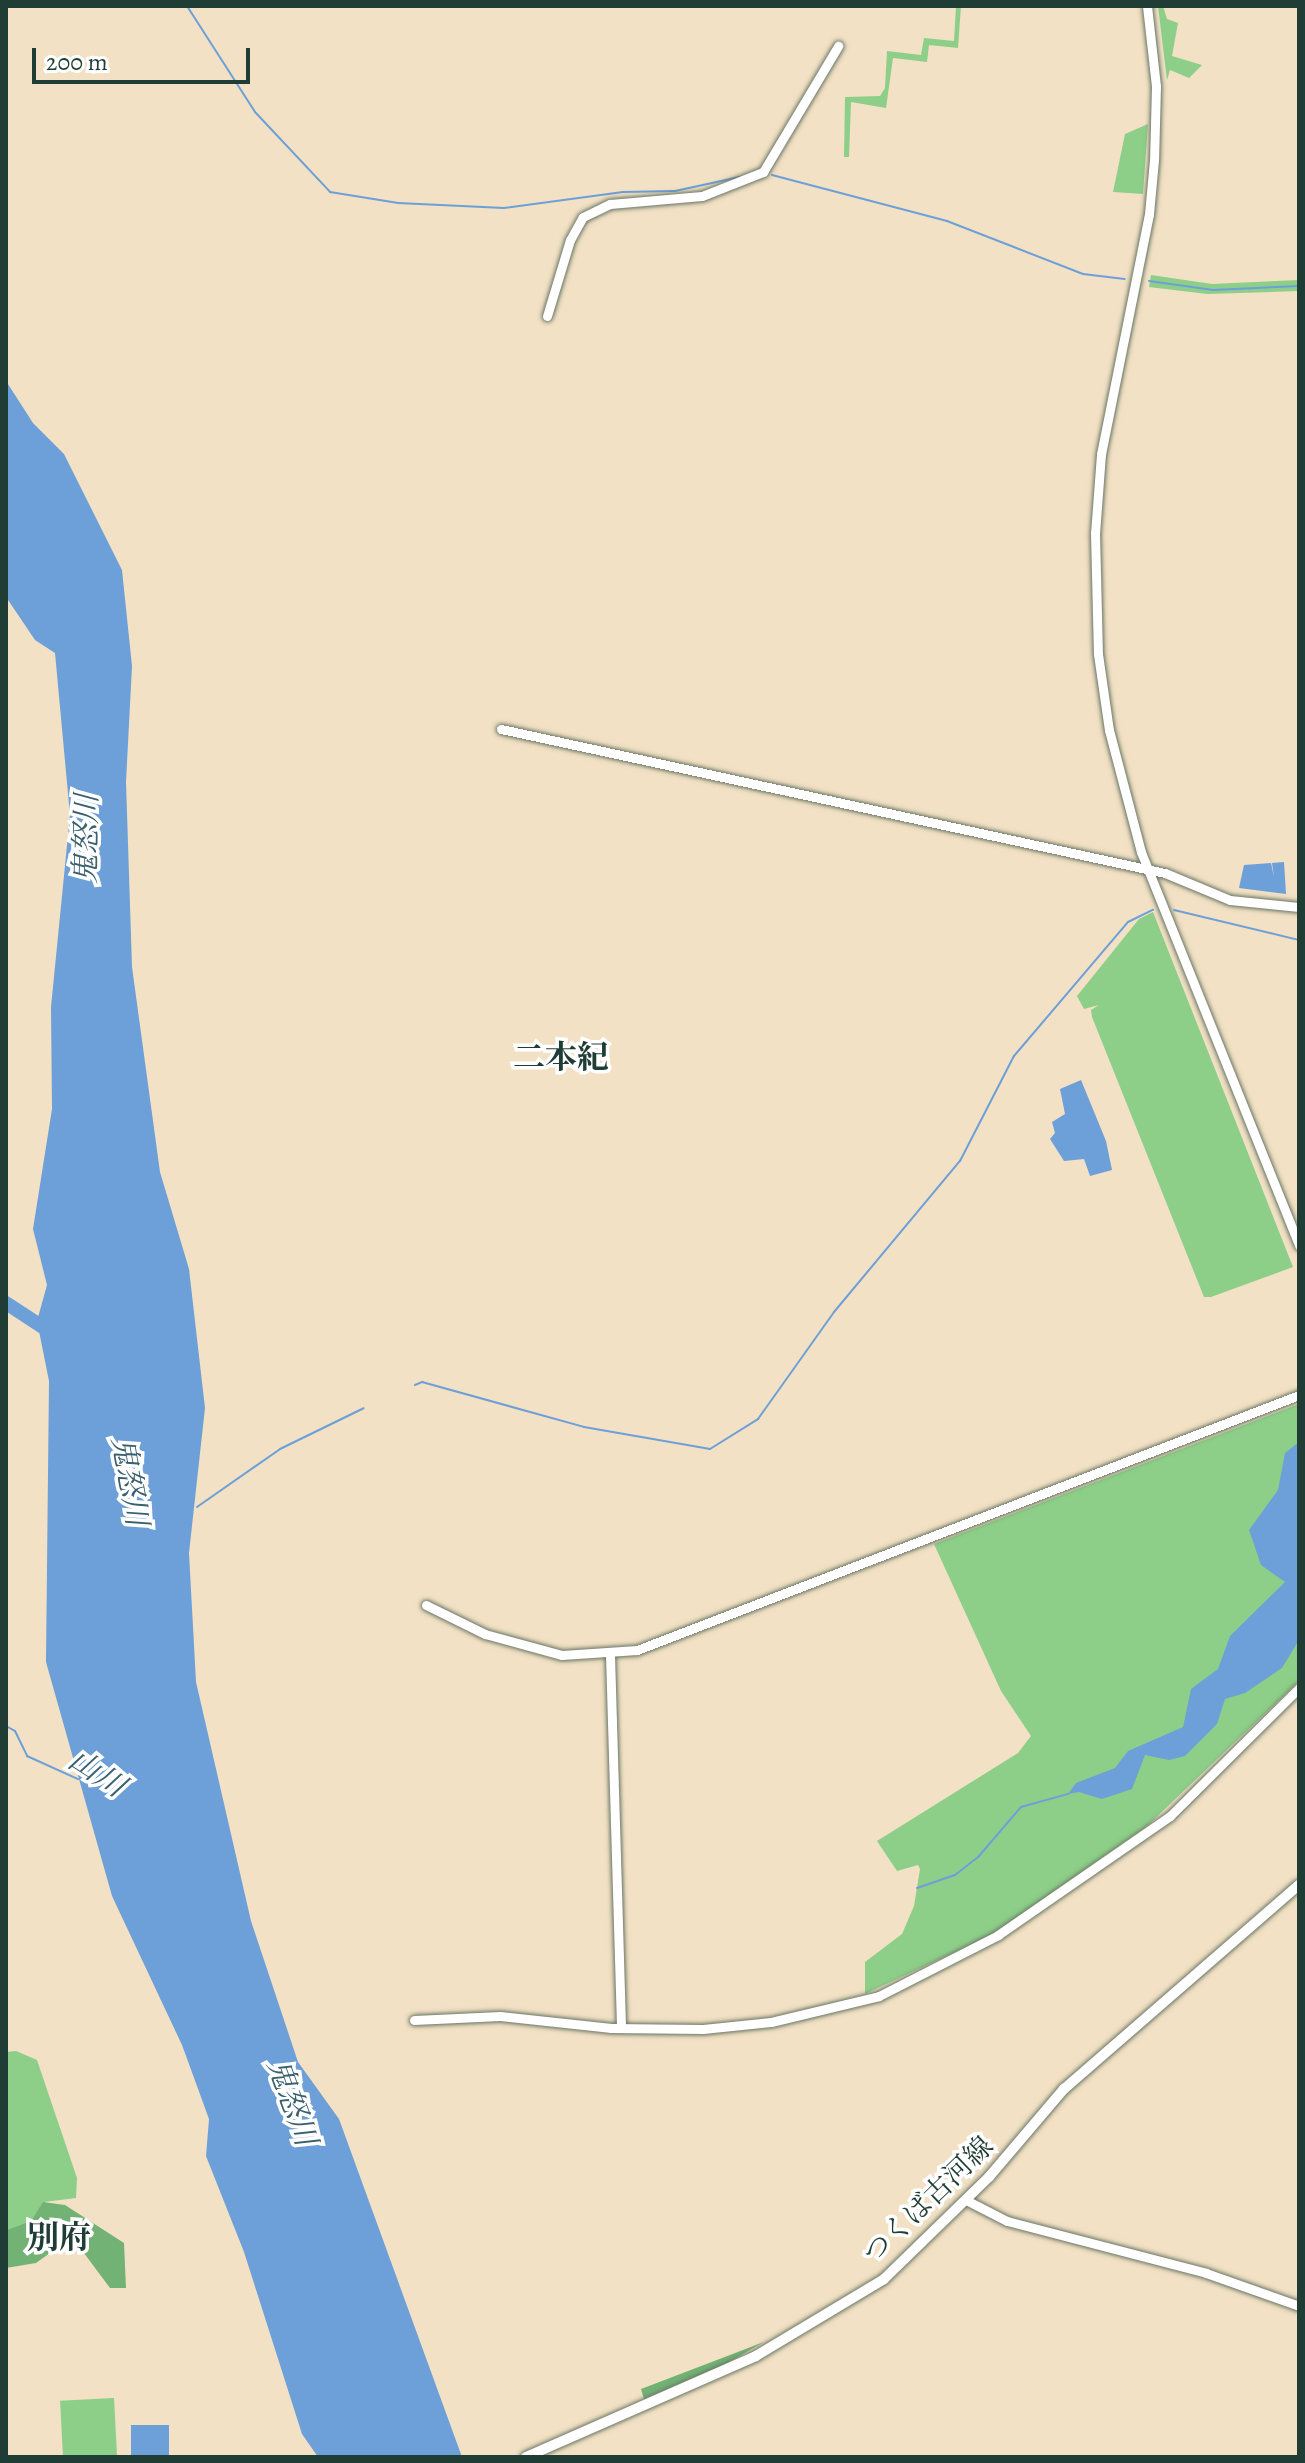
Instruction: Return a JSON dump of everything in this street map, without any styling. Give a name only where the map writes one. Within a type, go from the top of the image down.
[{"type":"main road","name":"つくば古河線","points":[[526,2457],[803,2331],[884,2279],[966,2200],[1064,2089],[1299,1885]]},
{"type":"street","points":[[1147,6],[1157,111],[1151,197],[1101,454],[1095,533],[1098,654],[1109,730],[1147,869],[1299,1245]]},
{"type":"street","points":[[547,316],[570,240],[583,217],[610,204],[702,196],[757,176],[779,152],[838,46]]},
{"type":"street","points":[[501,729],[1147,869],[1230,900],[1299,907]]},
{"type":"street","points":[[426,1605],[517,1645],[562,1655],[610,1655],[672,1638],[1299,1395]]},
{"type":"street","points":[[610,1655],[621,2028]]},
{"type":"street","points":[[414,2020],[500,2016],[621,2028],[703,2029],[771,2022],[863,2001],[918,1979],[998,1935],[1170,1816],[1299,1688]]},
{"type":"street","points":[[966,2200],[1007,2221],[1206,2273],[1299,2306]]},
{"type":"green space","points":[[956,6],[961,6],[958,48],[929,45],[927,62],[893,58],[886,108],[851,102],[849,157],[844,157],[845,97],[880,96],[885,88],[887,51],[921,55],[924,38],[954,41]]},
{"type":"green space","points":[[1158,6],[1163,6],[1167,19],[1178,23],[1172,56],[1202,65],[1189,78],[1170,70],[1167,80]]},
{"type":"green space","points":[[1148,124],[1143,194],[1113,192],[1125,134]]},
{"type":"green space","points":[[1151,275],[1212,284],[1299,280],[1299,291],[1207,294],[1149,287]]},
{"type":"green space","points":[[1153,912],[1293,1267],[1211,1297],[1204,1297],[1092,1017],[1091,1010],[1099,1005],[1084,1009],[1077,996],[1139,919]]},
{"type":"green space","points":[[1299,1404],[1299,1681],[1147,1826],[993,1934],[865,1994],[865,1962],[902,1934],[914,1906],[920,1869],[918,1865],[897,1871],[877,1841],[1018,1753],[1031,1736],[1001,1691],[934,1544]]},
{"type":"green space","points":[[16,2051],[37,2060],[77,2178],[76,2198],[44,2202],[31,2221],[6,2230],[6,2052]]},
{"type":"green space","points":[[43,2202],[65,2205],[124,2243],[126,2288],[110,2288],[72,2237],[36,2263],[6,2268],[6,2230],[31,2221]]},
{"type":"green space","points":[[764,2342],[727,2363],[644,2399],[641,2389]]},
{"type":"green space","points":[[114,2398],[117,2457],[63,2457],[60,2401]]},
{"type":"water","name":"鬼怒川","points":[[6,381],[33,423],[64,454],[122,570],[132,666],[126,782],[132,967],[160,1172],[189,1269],[205,1408],[189,1553],[196,1682],[251,1921],[298,2062],[339,2119],[462,2457],[318,2457],[302,2434],[244,2252],[206,2156],[209,2119],[182,2045],[112,1896],[46,1662],[49,1381],[37,1321],[47,1285],[33,1229],[52,1109],[51,1007],[70,815],[55,653],[35,640],[6,597]]},
{"type":"water","points":[[1284,862],[1286,894],[1239,888],[1244,865],[1271,863],[1274,877],[1272,863]]},
{"type":"water","points":[[1081,1080],[1106,1141],[1112,1170],[1090,1176],[1084,1159],[1064,1161],[1050,1139],[1055,1133],[1052,1122],[1065,1114],[1060,1089]]},
{"type":"water","points":[[1299,1442],[1299,1640],[1282,1668],[1245,1693],[1225,1699],[1217,1724],[1185,1756],[1169,1760],[1145,1755],[1132,1789],[1102,1799],[1079,1792],[1068,1794],[1076,1783],[1115,1768],[1128,1751],[1183,1727],[1191,1689],[1218,1669],[1230,1636],[1285,1582],[1261,1565],[1249,1530],[1278,1490],[1285,1453]]},
{"type":"water","points":[[131,2425],[169,2425],[169,2457],[131,2457]]},
{"type":"waterway","points":[[187,6],[255,112],[330,192],[398,203],[504,208],[623,192],[675,191],[740,177]]},
{"type":"waterway","points":[[772,175],[947,221],[1083,274],[1125,279]]},
{"type":"waterway","points":[[1149,281],[1213,290],[1299,286]]},
{"type":"waterway","points":[[415,1385],[422,1382],[584,1427],[710,1449],[758,1419],[834,1312],[960,1161],[1014,1056],[1128,922],[1153,910]]},
{"type":"waterway","points":[[1174,910],[1299,940]]},
{"type":"waterway","points":[[6,1303],[52,1333]]},
{"type":"waterway","points":[[197,1507],[280,1449],[364,1408]]},
{"type":"waterway","name":"山川","points":[[6,1726],[15,1731],[27,1756],[78,1779]]},
{"type":"waterway","points":[[917,1888],[955,1875],[979,1856],[1021,1807],[1068,1794]]},
{"type":"district","name":"二本紀","points":[[561,1057]]},
{"type":"district","name":"別府","points":[[59,2237]]}]
